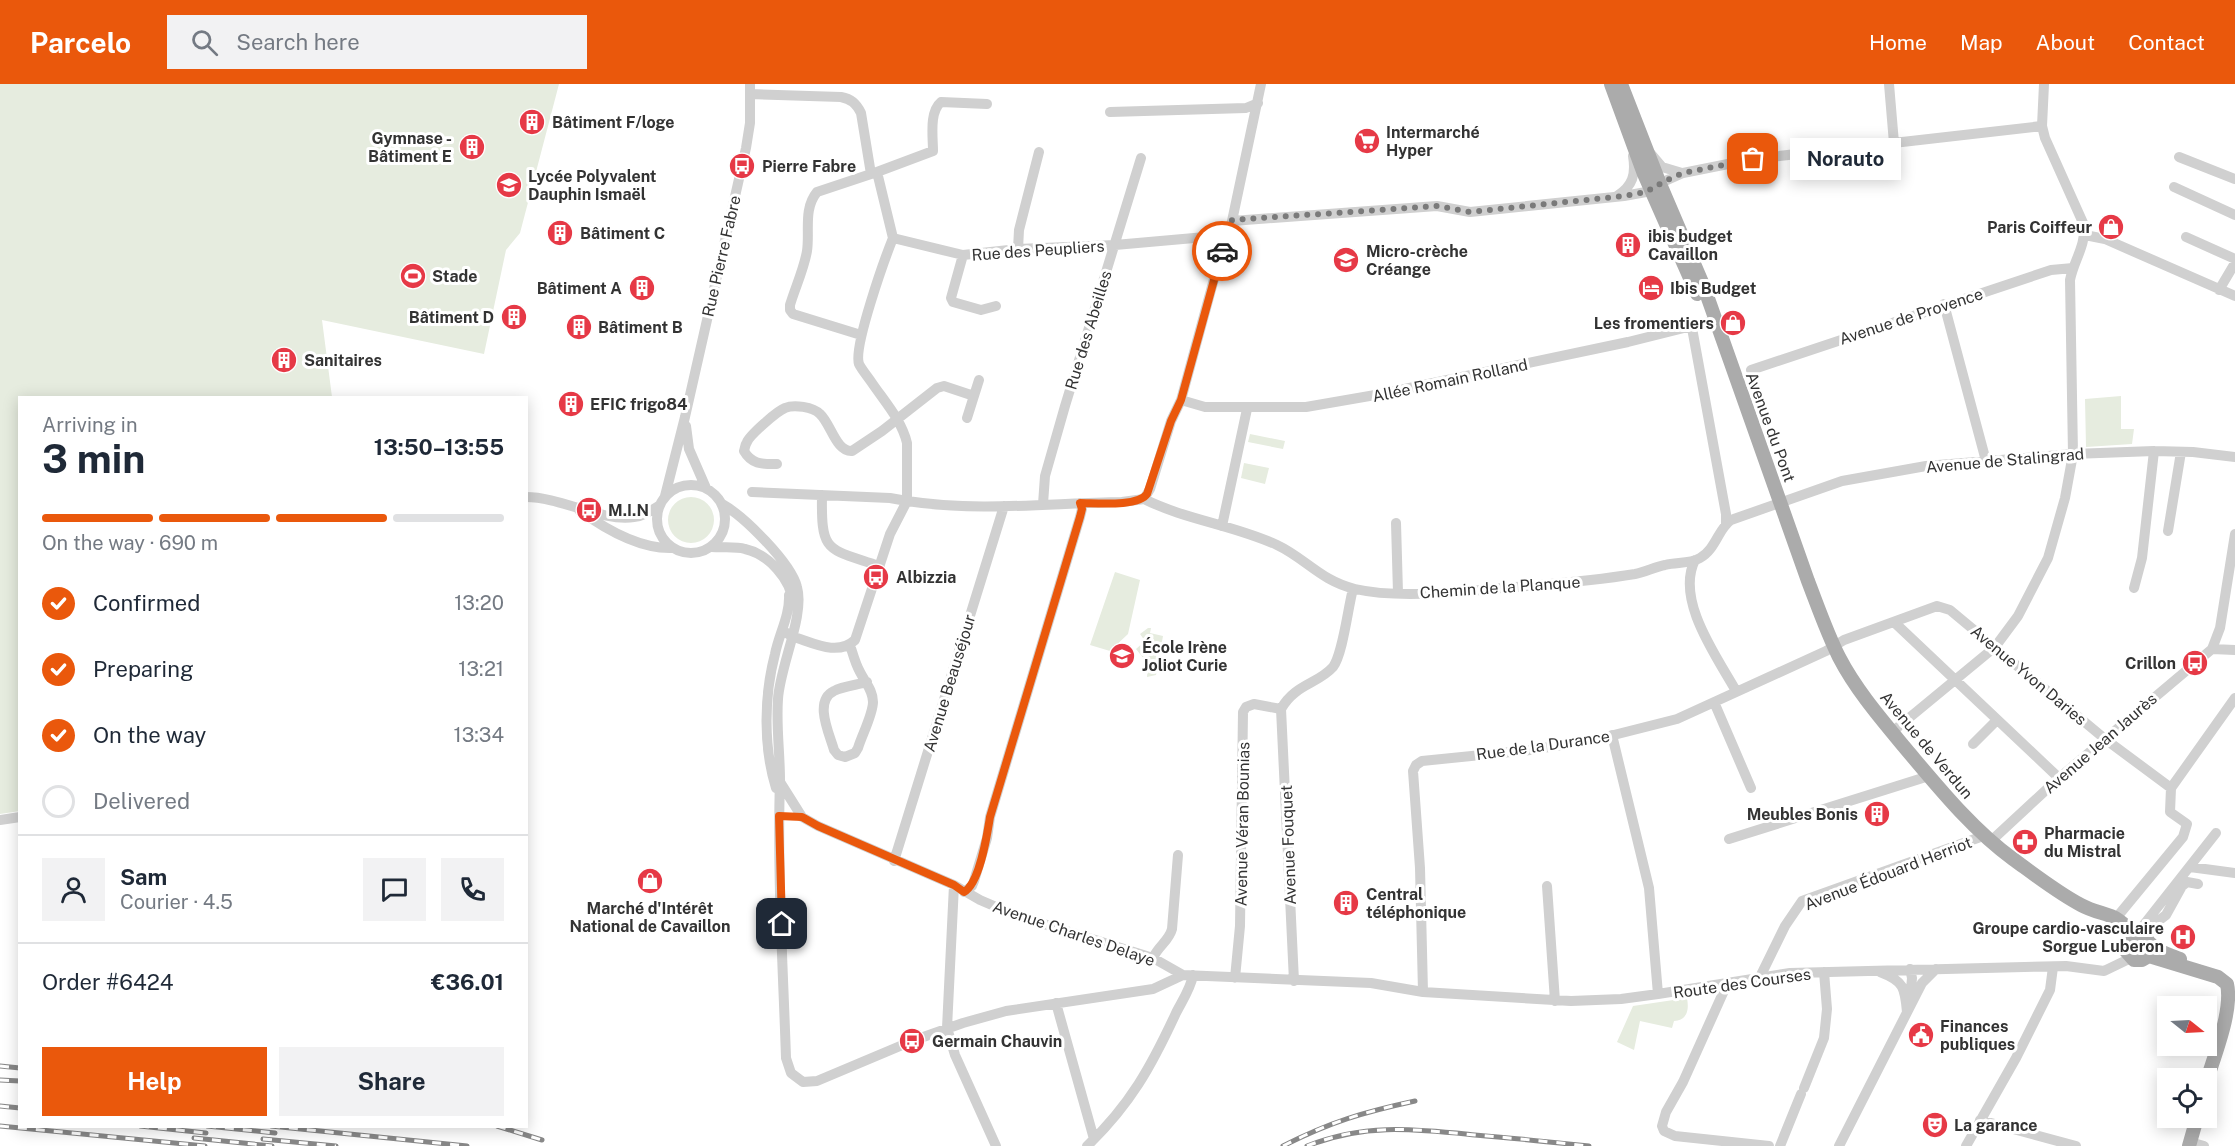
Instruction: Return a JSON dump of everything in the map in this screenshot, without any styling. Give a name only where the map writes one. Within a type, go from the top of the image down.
[{"type":"main road","name":"Avenue du Pont","points":[[1611,84],[1627,130],[1655,187],[1713,321],[1780,501]]},
{"type":"main road","name":"Avenue du Pont","points":[[1621,84],[1647,149],[1655,187]]},
{"type":"main road","name":"Avenue de Verdun","points":[[1780,501],[1834,646],[1848,671],[1892,732],[1959,810],[1988,838],[2079,904],[2117,917]]},
{"type":"main road","points":[[2117,917],[2145,942],[2167,954],[2221,970],[2231,979],[2234,992],[2210,1068]]},
{"type":"main road","points":[[2145,942],[2138,961],[2131,958],[2126,947],[2145,942]]},
{"type":"main road","points":[[2190,1144],[2194,1128]]},
{"type":"street","points":[[752,492],[907,501],[942,506],[1135,502],[1144,499],[1150,489],[1171,421],[1181,400],[1228,235],[1262,84]]},
{"type":"street","points":[[1890,84],[1894,143]]},
{"type":"street","points":[[1892,732],[1995,647],[2018,616],[2048,558],[2065,498],[2073,454],[2070,280],[2085,235],[2084,225],[2045,138],[2042,126],[2044,84]]},
{"type":"street","points":[[663,501],[657,516],[658,528],[663,539],[672,548],[680,552],[696,553],[712,547],[743,548],[757,553],[777,569],[788,586],[793,602],[787,633],[838,649],[850,645],[858,635],[890,534],[907,501],[907,443],[897,419],[860,365],[858,356],[861,335],[893,238],[874,173],[861,112],[850,99],[841,97],[750,89]]},
{"type":"street","name":"Rue Pierre Fabre","points":[[663,501],[685,417],[746,148],[750,123],[750,89]]},
{"type":"street","points":[[861,335],[793,314],[790,310],[807,253],[809,209],[812,198],[817,192],[933,151],[934,113],[941,102],[987,104]]},
{"type":"street","points":[[1110,112],[1246,108],[1258,103]]},
{"type":"street","points":[[1232,220],[1437,206],[1470,212],[1616,197],[1639,194],[1683,173],[1753,159],[2042,126]]},
{"type":"street","points":[[1616,197],[1626,190],[1635,169],[1627,130]]},
{"type":"street","points":[[1647,149],[1662,167],[1683,173]]},
{"type":"street","points":[[1018,249],[1019,230],[1039,152]]},
{"type":"street","points":[[2179,157],[2235,179]]},
{"type":"street","name":"Rue des Abeilles","points":[[1043,504],[1045,476],[1141,158]]},
{"type":"street","points":[[2174,187],[2235,215]]},
{"type":"street","name":"Rue des Peupliers","points":[[893,238],[963,255],[1018,249],[1115,245],[1228,235]]},
{"type":"street","points":[[2085,235],[2105,239],[2235,296]]},
{"type":"street","points":[[2186,237],[2235,261],[2219,290]]},
{"type":"street","points":[[963,255],[951,298],[953,302],[981,310],[996,306]]},
{"type":"street","name":"Avenue de Provence","points":[[1751,370],[2051,270],[2073,268]]},
{"type":"street","points":[[1944,304],[1986,461]]},
{"type":"street","name":"Allée Romain Rolland","points":[[1181,400],[1205,407],[1247,409],[1298,408],[1339,402],[1692,328],[1713,321]]},
{"type":"street","points":[[1692,328],[1726,514],[1726,524],[1715,545],[1695,561],[1690,578],[1693,608],[1736,691]]},
{"type":"street","points":[[967,418],[979,380]]},
{"type":"street","points":[[777,464],[759,463],[751,460],[744,452],[747,442],[784,408],[793,406],[820,414],[842,448],[848,452],[882,431],[937,388],[944,386],[974,396]]},
{"type":"street","points":[[1222,526],[1247,409]]},
{"type":"street","name":"Rue Pierre Fabre","points":[[685,417],[689,449],[706,488]]},
{"type":"street","points":[[2134,588],[2142,558],[2154,452]]},
{"type":"street","points":[[2168,531],[2181,452]]},
{"type":"street","name":"Avenue de Stalingrad","points":[[1780,501],[1842,481],[1926,466],[2073,454],[2181,452],[2235,457]]},
{"type":"street","points":[[528,497],[546,498],[577,508],[632,518],[642,515],[677,488],[684,485],[699,485],[713,492],[722,504],[770,546],[791,573],[797,587],[799,603],[782,668],[778,696],[780,782],[778,796],[786,1058],[791,1073],[803,1082],[817,1081],[947,1028],[1006,1011],[1153,989],[1188,975]]},
{"type":"street","points":[[822,495],[823,534],[830,546],[842,554],[879,566]]},
{"type":"street","name":"Chemin de la Planque","points":[[1144,499],[1279,546],[1316,573],[1353,589],[1437,594],[1578,582],[1635,574],[1665,565],[1695,561]]},
{"type":"street","points":[[1726,524],[1780,501]]},
{"type":"street","points":[[964,892],[972,885],[984,848],[990,817],[1080,517],[1082,509],[1080,503]]},
{"type":"street","points":[[712,547],[719,540],[726,522],[722,504]]},
{"type":"street","name":"Avenue Beauséjour","points":[[894,861],[1004,506]]},
{"type":"street","points":[[577,508],[601,525],[629,538],[664,548],[672,548]]},
{"type":"street","points":[[1396,523],[1398,593]]},
{"type":"street","points":[[2235,534],[2220,628],[2212,649],[2235,650]]},
{"type":"street","points":[[778,796],[769,761],[767,702],[770,675],[789,604],[788,586]]},
{"type":"street","points":[[1281,709],[1300,687],[1327,672],[1338,659],[1353,589]]},
{"type":"street","name":"Rue de la Durance","points":[[1423,992],[1420,868],[1413,771],[1416,765],[1422,761],[1530,750],[1612,735],[1677,718],[1844,640],[1937,606],[1943,607]]},
{"type":"street","name":"Avenue Yvon Daries","points":[[1943,607],[1950,610],[2105,740],[2171,788]]},
{"type":"street","points":[[1895,622],[2059,778]]},
{"type":"street","points":[[850,645],[858,668],[867,682],[873,703],[855,753],[845,757],[838,755],[834,750],[823,712],[825,703],[834,691],[867,682]]},
{"type":"street","name":"Avenue Jean Jaurès","points":[[1988,838],[2212,649]]},
{"type":"street","points":[[2117,917],[2183,837],[2187,824],[2170,812],[2171,788],[2235,698]]},
{"type":"street","points":[[1714,702],[1751,788]]},
{"type":"street","name":"Avenue Véran Bounias","points":[[1234,978],[1240,915],[1244,712],[1246,707],[1254,704],[1281,709]]},
{"type":"street","name":"Avenue Fouquet","points":[[1281,709],[1294,981]]},
{"type":"street","points":[[1973,744],[1997,720]]},
{"type":"street","points":[[1612,735],[1649,888],[1658,994]]},
{"type":"street","points":[[1729,839],[1929,776]]},
{"type":"street","points":[[780,782],[802,817]]},
{"type":"street","name":"Avenue Charles Delaye","points":[[779,816],[802,817],[894,861],[1035,922],[1158,961],[1188,975]]},
{"type":"street","points":[[0,820],[18,817]]},
{"type":"street","points":[[2145,942],[2142,927],[2216,833]]},
{"type":"street","name":"Avenue Édouard Herriot","points":[[1760,977],[1785,926],[1802,901],[1988,838]]},
{"type":"street","points":[[1162,984],[1165,973],[1158,961],[1161,945],[1170,937],[1173,929],[1178,855]]},
{"type":"street","points":[[2190,867],[2235,873]]},
{"type":"street","points":[[2145,942],[2153,925],[2166,915],[2182,886],[2187,882],[2199,884]]},
{"type":"street","points":[[954,885],[947,1028],[955,1055],[996,1146]]},
{"type":"street","points":[[1547,886],[1555,1000]]},
{"type":"street","name":"Route des Courses","points":[[1188,975],[1371,983],[1423,992],[1555,1000],[1621,999],[1760,977],[1824,972],[2053,967],[2104,971],[2131,958]]},
{"type":"street","points":[[1966,1146],[2016,1058],[2050,990],[2053,967]]},
{"type":"street","points":[[1909,1009],[1910,969]]},
{"type":"street","points":[[1839,1146],[1922,983],[1936,969]]},
{"type":"street","points":[[1874,970],[1895,978],[1902,988],[1909,1009]]},
{"type":"street","points":[[1780,1146],[1824,1038],[1827,1009],[1824,972]]},
{"type":"street","points":[[1056,1003],[1091,1143],[1109,1126],[1137,1089],[1166,1035],[1188,975]]},
{"type":"street","points":[[1725,983],[1723,993],[1683,1082],[1666,1112],[1662,1126],[1664,1131],[1675,1136],[1769,1146]]},
{"type":"street","points":[[1980,1120],[2076,1146]]},
{"type":"street","points":[[2190,1144],[2205,1146]]},
{"type":"shaded area","points":[[0,84],[559,84],[520,233],[506,250],[484,354],[322,320],[332,396],[18,396],[18,811],[0,814]]},
{"type":"shaded area","points":[[2121,396],[2121,429],[2134,429],[2132,444],[2086,447],[2085,399]]},
{"type":"shaded area","points":[[1250,434],[1285,441],[1283,449],[1248,442]]},
{"type":"shaded area","points":[[1244,463],[1269,468],[1265,484],[1241,478]]},
{"type":"shaded area","points":[[691,497],[707,504],[714,520],[707,536],[691,543],[675,536],[668,520],[675,504]]},
{"type":"shaded area","points":[[1115,572],[1140,580],[1128,634],[1110,651],[1090,645]]},
{"type":"shaded area","points":[[1151,628],[1150,633],[1163,636],[1156,675],[1147,677],[1148,664],[1136,649],[1145,641],[1140,634]]},
{"type":"shaded area","points":[[1687,998],[1687,1013],[1682,1019],[1674,1021],[1672,1028],[1640,1021],[1634,1050],[1617,1042],[1633,1006]]},
{"type":"railway","points":[[0,1066],[18,1068]]},
{"type":"railway","points":[[0,1080],[18,1081]]},
{"type":"railway","points":[[1283,1146],[1316,1130],[1348,1119],[1415,1101]]},
{"type":"railway","points":[[0,1106],[18,1108]]},
{"type":"railway","points":[[0,1126],[18,1128]]},
{"type":"railway","points":[[20,1128],[205,1146]]},
{"type":"railway","points":[[159,1128],[206,1133]]},
{"type":"railway","points":[[226,1128],[275,1133]]},
{"type":"railway","points":[[291,1128],[467,1146]]},
{"type":"railway","points":[[503,1128],[542,1140]]},
{"type":"railway","points":[[1307,1146],[1349,1134],[1390,1130],[1431,1131],[1589,1146]]},
{"type":"railway","points":[[194,1138],[272,1146]]},
{"type":"railway","points":[[263,1139],[336,1146]]},
{"type":"way so far","points":[[1222,251],[1232,220],[1437,206],[1470,212],[1624,196],[1646,192],[1683,173],[1753,159]]},
{"type":"place","name":"Bâtiment F/loge","points":[[532,122]]},
{"type":"place","name":"Intermarché Hyper","points":[[1367,141]]},
{"type":"place","name":"Gymnase - Bâtiment E","points":[[472,147]]},
{"type":"place","name":"Norauto","points":[[1753,159]]},
{"type":"place","name":"Pierre Fabre","points":[[742,166]]},
{"type":"place","name":"Lycée Polyvalent Dauphin Ismaël","points":[[509,185]]},
{"type":"place","name":"Paris Coiffeur","points":[[2111,227]]},
{"type":"place","name":"Bâtiment C","points":[[560,233]]},
{"type":"place","name":"ibis budget Cavaillon","points":[[1628,245]]},
{"type":"place","name":"Micro-crèche Créange","points":[[1346,260]]},
{"type":"place","name":"Stade","points":[[413,276]]},
{"type":"place","name":"Bâtiment A","points":[[642,288]]},
{"type":"place","name":"Ibis Budget","points":[[1651,288]]},
{"type":"place","name":"Bâtiment D","points":[[514,317]]},
{"type":"place","name":"Les fromentiers","points":[[1733,323]]},
{"type":"place","name":"Bâtiment B","points":[[579,327]]},
{"type":"place","name":"Sanitaires","points":[[284,360]]},
{"type":"place","name":"EFIC frigo84","points":[[571,404]]},
{"type":"place","name":"M.I.N","points":[[589,510]]},
{"type":"place","name":"Albizzia","points":[[876,577]]},
{"type":"place","name":"École Irène Joliot Curie","points":[[1122,656]]},
{"type":"place","name":"Crillon","points":[[2195,663]]},
{"type":"place","name":"Meubles Bonis","points":[[1877,814]]},
{"type":"place","name":"Pharmacie du Mistral","points":[[2025,842]]},
{"type":"place","name":"Marché d'Intérêt National de Cavaillon","points":[[650,881]]},
{"type":"place","name":"Central téléphonique","points":[[1346,903]]},
{"type":"place","name":"Groupe cardio-vasculaire Sorgue Luberon","points":[[2183,937]]},
{"type":"place","name":"Finances publiques","points":[[1921,1035]]},
{"type":"place","name":"Germain Chauvin","points":[[912,1041]]},
{"type":"place","name":"La garance","points":[[1935,1125]]},
{"type":"route","points":[[782,924],[779,816],[802,817],[894,861],[954,885],[964,892],[972,885],[987,837],[990,817],[1080,517],[1082,509],[1080,503],[1135,502],[1144,499],[1150,489],[1171,421],[1181,400],[1222,251]]}]
